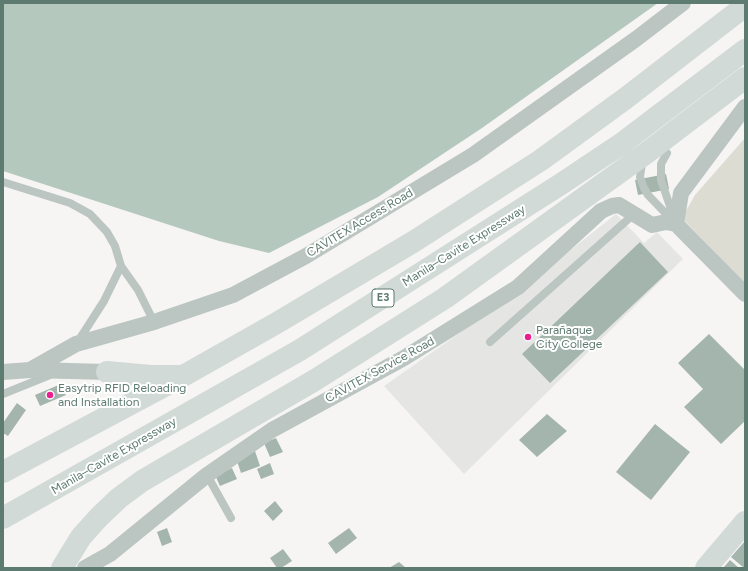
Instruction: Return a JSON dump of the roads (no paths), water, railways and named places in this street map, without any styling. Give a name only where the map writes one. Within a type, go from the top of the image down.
[{"type":"main road","points":[[3,472],[183,376],[350,282],[535,164],[626,98],[745,6]]},
{"type":"main road","name":"Manila–Cavite Expressway","points":[[3,518],[307,346],[621,144],[745,50]]},
{"type":"main road","points":[[72,565],[82,537],[99,517],[119,498],[142,480],[316,380],[445,298],[649,151],[745,78]]},
{"type":"main road","points":[[107,372],[152,376],[183,376]]},
{"type":"main road","points":[[706,568],[745,522]]},
{"type":"street","name":"CAVITEX Access Road","points":[[3,372],[30,370],[76,344],[154,322],[233,295],[306,256],[473,155],[630,43],[683,3]]},
{"type":"street","points":[[745,107],[681,193],[676,224],[745,294]]},
{"type":"street","name":"CAVITEX Service Road","points":[[72,565],[110,554],[207,475],[272,430],[404,358],[518,287],[601,211],[612,206],[619,205],[652,225],[666,222],[676,224]]},
{"type":"street","points":[[30,370],[107,372]]},
{"type":"lane","points":[[667,152],[662,164],[661,180],[676,224]]},
{"type":"lane","points":[[642,161],[639,172],[644,188],[648,195],[676,224]]},
{"type":"lane","points":[[3,182],[70,203],[90,214],[107,232],[122,266],[138,290],[154,322]]},
{"type":"lane","points":[[490,342],[634,214]]},
{"type":"lane","points":[[76,344],[104,301],[122,266]]},
{"type":"lane","points":[[3,394],[31,381],[66,370]]},
{"type":"lane","points":[[207,475],[231,518]]},
{"type":"place","name":"Parañaque City College","points":[[528,337]]},
{"type":"place","name":"Easytrip RFID Reloading and Installation","points":[[50,395]]}]
